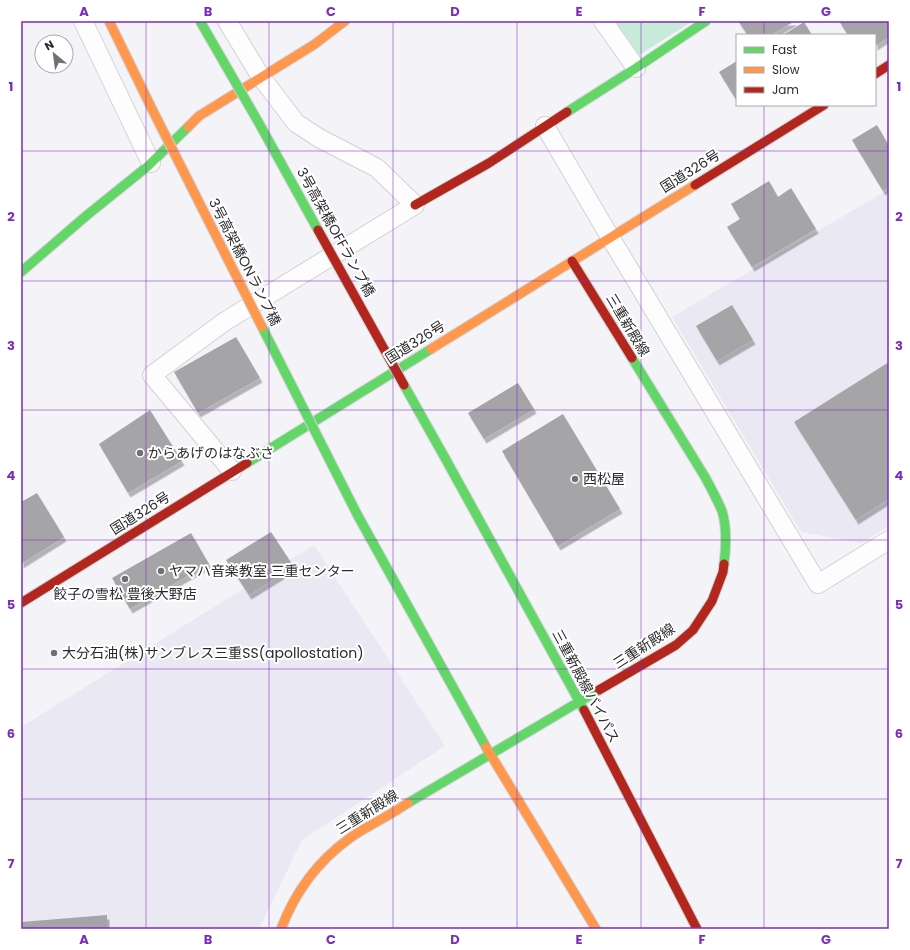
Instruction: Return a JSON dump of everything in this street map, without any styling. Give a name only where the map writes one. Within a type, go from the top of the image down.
[{"type":"main road","name":"3号高架橋ONランプ橋","points":[[109,21],[358,516],[490,755]]},
{"type":"main road","name":"3号高架橋OFFランプ橋","points":[[200,21],[260,125],[446,458]]},
{"type":"main road","points":[[21,272],[151,163],[199,116],[315,44],[345,21]]},
{"type":"main road","points":[[415,205],[489,163],[706,21]]},
{"type":"main road","points":[[876,73],[889,65]]},
{"type":"main road","name":"国道326号","points":[[21,603],[822,106]]},
{"type":"main road","name":"三重新殿線","points":[[281,929],[289,908],[305,883],[317,867],[345,842],[357,833],[676,645],[693,630],[712,602],[723,572],[726,550],[722,512],[701,470],[572,261]]},
{"type":"main road","name":"三重新殿線バイパス","points":[[446,458],[580,702],[697,929]]},
{"type":"main road","points":[[490,755],[596,929]]},
{"type":"street","points":[[83,21],[151,163]]},
{"type":"street","points":[[227,21],[261,77],[296,123],[319,138],[377,168],[415,205],[224,322],[152,375],[232,472]]},
{"type":"street","points":[[603,21],[636,68]]},
{"type":"street","points":[[546,126],[610,237],[818,584],[889,540]]},
{"type":"shaded area","points":[[889,189],[889,526],[861,543],[801,532],[672,317]]},
{"type":"shaded area","points":[[314,545],[445,746],[302,840],[259,929],[21,929],[21,727]]},
{"type":"green space","points":[[615,21],[693,21],[639,55]]},
{"type":"building","points":[[738,21],[795,21],[773,34],[747,34]]},
{"type":"building","points":[[839,21],[889,21],[889,37],[876,45],[876,34],[847,34]]},
{"type":"building","points":[[804,22],[811,34],[785,34]]},
{"type":"building","points":[[736,62],[736,99],[719,72]]},
{"type":"building","points":[[877,125],[889,146],[889,187],[883,191],[852,140]]},
{"type":"building","points":[[769,181],[778,197],[791,188],[816,229],[752,267],[727,227],[740,219],[731,204]]},
{"type":"building","points":[[732,305],[753,340],[717,361],[696,326]]},
{"type":"building","points":[[236,337],[260,378],[198,413],[174,372]]},
{"type":"building","points":[[889,362],[889,499],[856,520],[794,422]]},
{"type":"building","points":[[518,383],[534,409],[484,439],[468,413]]},
{"type":"building","name":"からあげのはなぶさ","points":[[150,410],[182,461],[128,493],[99,444]]},
{"type":"building","points":[[563,414],[620,509],[558,546],[502,451]]},
{"type":"building","points":[[37,493],[64,537],[21,564],[21,502]]},
{"type":"building","points":[[271,532],[294,567],[249,595],[226,560]]},
{"type":"building","name":"ヤマハ音楽教室 三重センター","points":[[191,533],[209,564],[130,609],[112,578]]},
{"type":"building","points":[[107,915],[107,929],[21,929],[21,922]]},
{"type":"traffic: fast","points":[[200,21],[318,230]]},
{"type":"traffic: fast","points":[[567,112],[706,21]]},
{"type":"traffic: fast","points":[[21,272],[86,216],[148,166],[188,127]]},
{"type":"traffic: fast","points":[[262,327],[358,516]]},
{"type":"traffic: fast","points":[[247,463],[431,349]]},
{"type":"traffic: fast","points":[[632,358],[705,477],[722,511],[724,517],[726,544],[724,564]]},
{"type":"traffic: fast","points":[[404,385],[445,458]]},
{"type":"traffic: fast","points":[[445,458],[584,710]]},
{"type":"traffic: fast","points":[[358,516],[486,747]]},
{"type":"traffic: fast","points":[[408,803],[599,690]]},
{"type":"traffic: slow","points":[[109,21],[262,327]]},
{"type":"traffic: slow","points":[[188,127],[199,116],[315,44],[345,21]]},
{"type":"traffic: slow","points":[[431,349],[695,185]]},
{"type":"traffic: slow","points":[[486,747],[596,929]]},
{"type":"traffic: slow","points":[[281,929],[293,902],[309,878],[338,847],[353,836],[408,803]]},
{"type":"traffic: jam","points":[[876,73],[889,65]]},
{"type":"traffic: jam","points":[[695,185],[822,106]]},
{"type":"traffic: jam","points":[[415,205],[489,163],[567,112]]},
{"type":"traffic: jam","points":[[318,230],[404,385]]},
{"type":"traffic: jam","points":[[572,261],[632,358]]},
{"type":"traffic: jam","points":[[21,603],[247,463]]},
{"type":"traffic: jam","points":[[599,690],[676,645],[693,630],[712,601],[723,572],[724,564]]},
{"type":"traffic: jam","points":[[584,710],[697,929]]},
{"type":"place","name":"からあげのはなぶさ","points":[[140,453]]},
{"type":"place","name":"西松屋","points":[[575,479]]},
{"type":"place","name":"ヤマハ音楽教室 三重センター","points":[[161,571]]},
{"type":"place","name":"餃子の雪松 豊後大野店","points":[[125,579]]},
{"type":"place","name":"大分石油(株)サンブレス三重SS(apollostation)","points":[[54,653]]}]
